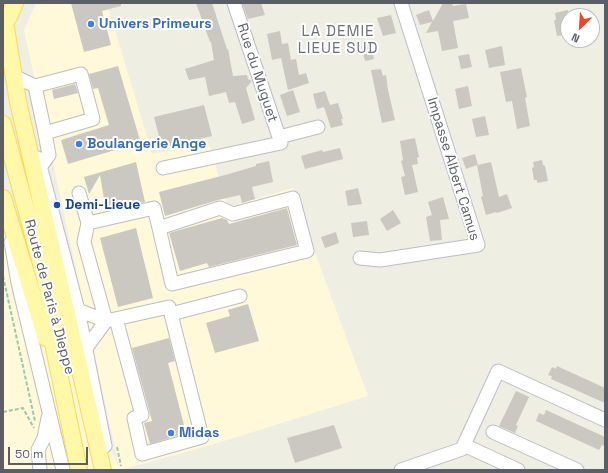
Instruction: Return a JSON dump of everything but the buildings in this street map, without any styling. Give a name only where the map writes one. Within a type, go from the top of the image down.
[{"type":"main road","points":[[15,3],[12,11],[4,23],[18,102],[70,328],[105,469]]},
{"type":"main road","name":"Route de Paris à Dieppe","points":[[3,124],[49,290],[65,356],[105,469]]},
{"type":"main road","name":"Route de Paris à Dieppe","points":[[3,147],[40,280],[79,470]]},
{"type":"main road","points":[[3,198],[60,382]]},
{"type":"street","name":"Rue du Muguet","points":[[234,3],[280,140]]},
{"type":"street","name":"Impasse Albert Camus","points":[[360,258],[380,260],[478,245],[401,3]]},
{"type":"street","points":[[14,76],[35,86],[81,74],[93,119],[45,133]]},
{"type":"street","points":[[35,86],[49,155],[41,166]]},
{"type":"street","points":[[18,102],[41,166],[78,310],[106,449],[105,469]]},
{"type":"street","points":[[163,168],[280,140],[318,127]]},
{"type":"street","points":[[78,310],[111,320],[169,307],[202,437],[142,454],[134,418],[142,415],[111,320],[84,242],[88,223],[80,193]]},
{"type":"street","points":[[3,198],[18,283],[63,470]]},
{"type":"street","points":[[88,223],[154,208],[172,284],[307,250],[293,198],[233,214],[220,208],[159,228]]},
{"type":"street","points":[[171,314],[240,296]]},
{"type":"street","points":[[86,348],[111,320]]},
{"type":"street","points":[[65,356],[70,328]]},
{"type":"street","points":[[401,470],[457,452],[462,449],[498,371],[605,420]]},
{"type":"street","points":[[40,470],[38,450],[44,438],[49,414]]},
{"type":"street","points":[[493,432],[560,466],[577,470]]},
{"type":"street","points":[[464,445],[518,470]]},
{"type":"path","points":[[3,276],[37,434],[23,408],[3,412]]},
{"type":"shaded area","points":[[36,3],[107,3],[152,154],[209,144],[228,207],[293,188],[315,253],[368,396],[211,445],[120,470],[3,470],[3,220],[119,467],[24,30]]},
{"type":"place","name":"Univers Primeurs","points":[[91,24]]},
{"type":"place","name":"Boulangerie Ange","points":[[79,144]]},
{"type":"place","name":"Demi-Lieue","points":[[57,205]]},
{"type":"place","name":"Midas","points":[[171,433]]},
{"type":"district","name":"LA DEMIE LIEUE SUD","points":[[338,40]]}]
